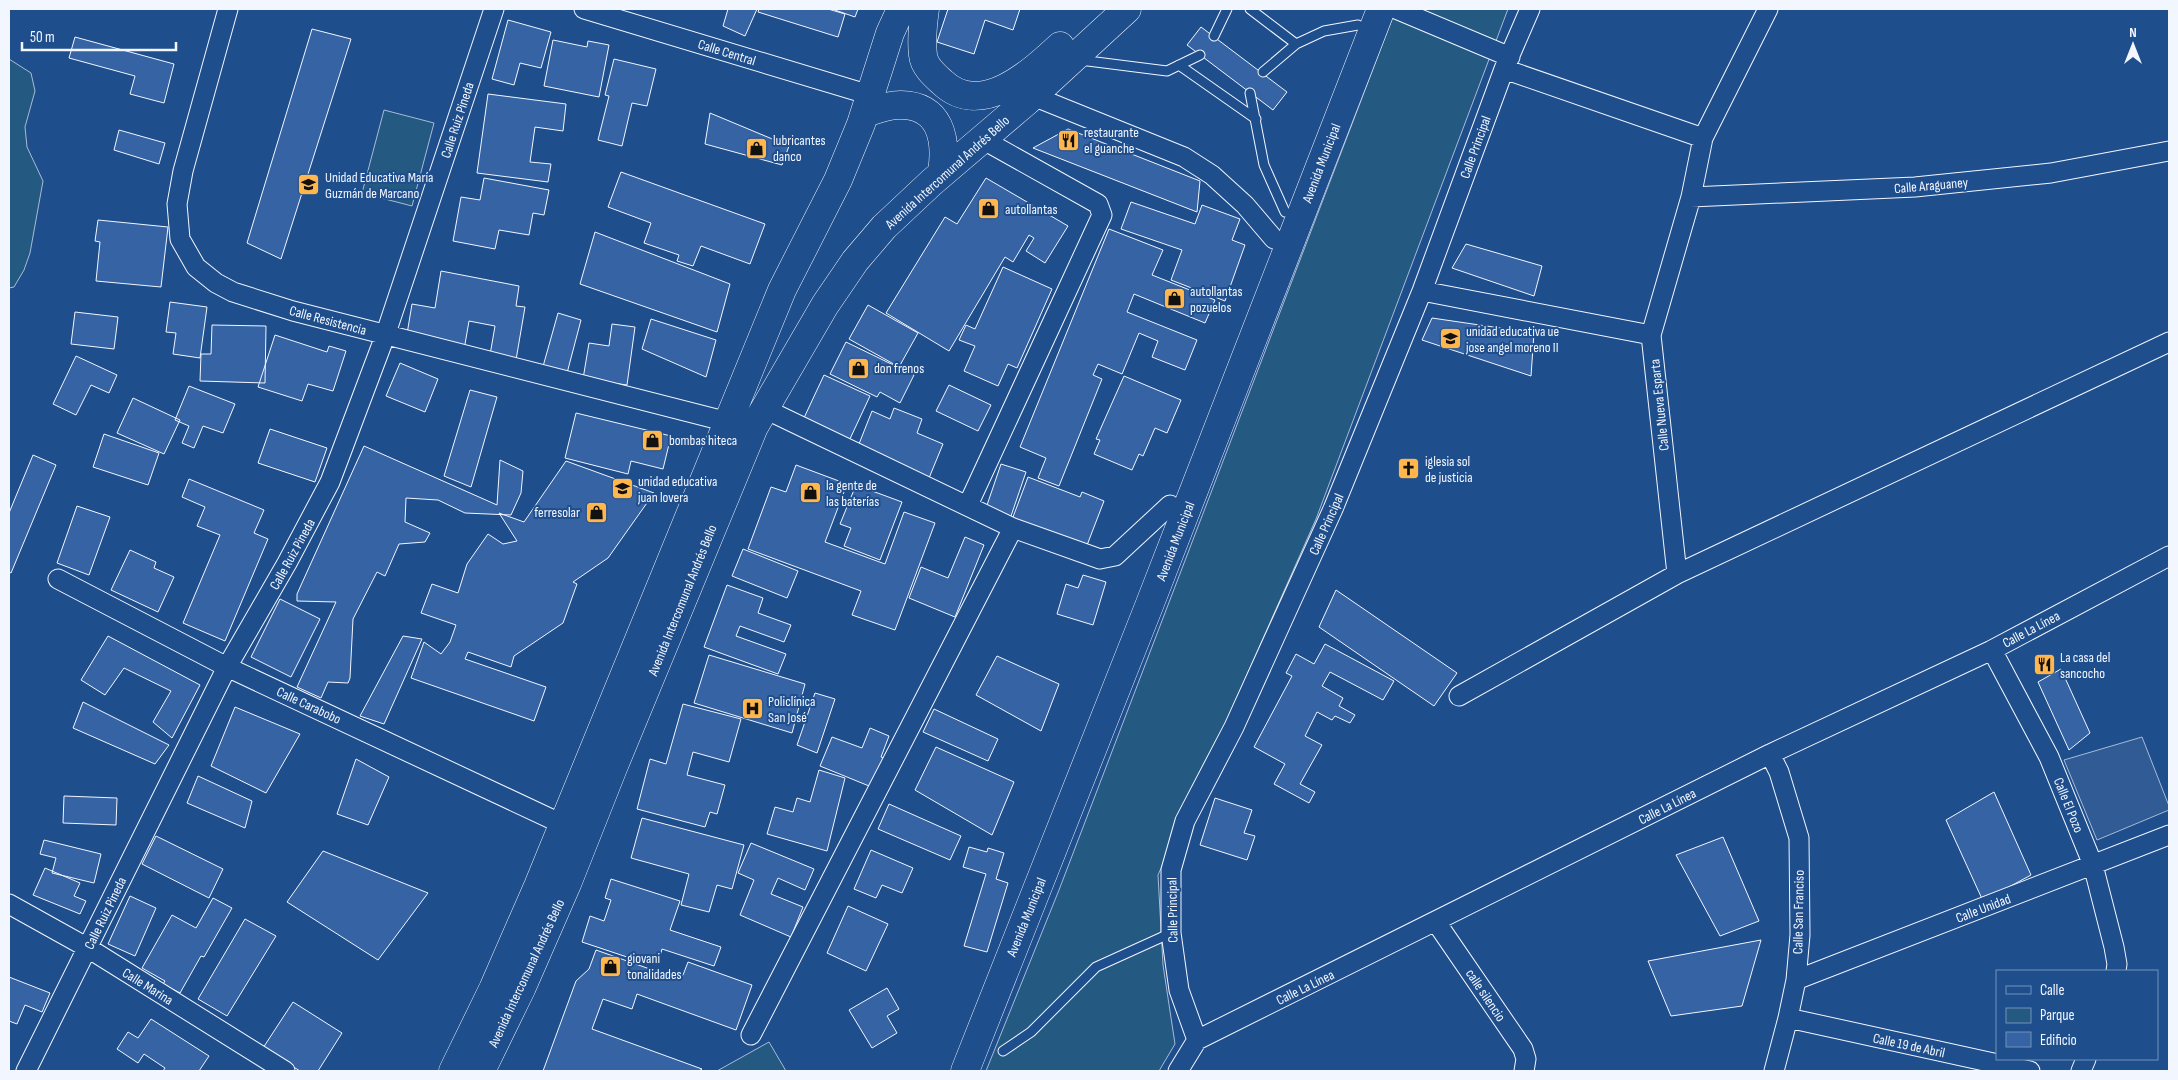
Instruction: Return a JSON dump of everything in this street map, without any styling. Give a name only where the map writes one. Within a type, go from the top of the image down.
[{"type":"highway","name":"Avenida Intercomunal Andrés Bello","points":[[452,1071],[493,989],[782,290],[838,180],[867,104],[890,33],[901,9]]},
{"type":"highway","points":[[924,9],[923,56],[930,70],[945,85],[964,95],[983,95],[1008,88],[1076,31],[1122,13]]},
{"type":"highway","name":"Avenida Municipal","points":[[952,1071],[1059,818],[1381,9]]},
{"type":"highway","name":"Avenida Intercomunal Andrés Bello","points":[[481,1071],[522,987],[567,884],[754,427],[825,305],[855,261],[884,227],[942,172],[1033,96],[1122,13]]},
{"type":"highway","name":"Avenida Municipal","points":[[965,1071],[1059,818],[1170,505],[1361,17]]},
{"type":"highway","points":[[867,104],[899,105],[918,108],[930,115],[939,125],[945,146],[942,172]]},
{"type":"street","name":"Calle Resistencia","points":[[228,9],[183,172],[177,204],[180,239],[196,267],[216,283],[232,292],[293,311],[728,422]]},
{"type":"street","name":"Calle Ruiz Pineda","points":[[26,1071],[227,667],[287,564],[330,482],[385,336],[494,9]]},
{"type":"street","name":"Calle Central","points":[[584,9],[867,104]]},
{"type":"street","points":[[1396,9],[1507,63],[1703,138]]},
{"type":"street","name":"Calle Principal","points":[[1197,1040],[1179,990],[1171,933],[1171,870],[1185,821],[1234,728],[1329,518],[1422,291],[1507,63],[1530,9]]},
{"type":"street","name":"Calle Nueva Esparta","points":[[1677,574],[1651,335],[1691,197],[1703,138],[1768,9]]},
{"type":"street","points":[[1033,96],[1184,157],[1212,175],[1245,205],[1274,239]]},
{"type":"street","points":[[968,505],[1102,215],[1098,204],[982,139]]},
{"type":"street","name":"Calle Araguaney","points":[[1691,197],[1915,187],[2051,173],[2169,151]]},
{"type":"street","points":[[1422,291],[1651,335]]},
{"type":"street","points":[[1459,696],[1677,574],[2169,342]]},
{"type":"street","points":[[764,409],[968,505],[1012,528],[1100,559],[1115,556],[1170,505]]},
{"type":"street","points":[[751,1035],[1012,528]]},
{"type":"street","name":"Calle La Línea","points":[[1197,1040],[1770,754],[1992,650],[2169,556]]},
{"type":"street","name":"Calle Carabobo","points":[[58,579],[227,667],[562,824]]},
{"type":"street","name":"Calle El Pozo","points":[[1992,650],[2049,757],[2093,865],[2114,947],[2116,970]]},
{"type":"street","name":"Calle San Franciso","points":[[1770,754],[1779,772],[1799,838],[1800,936],[1796,980],[1774,1071]]},
{"type":"street","name":"Calle Unidad","points":[[1796,980],[2169,835]]},
{"type":"street","name":"Calle Marina","points":[[9,904],[88,948],[285,1071]]},
{"type":"street","name":"calle silencio","points":[[1436,922],[1523,1049],[1526,1059],[1524,1071]]},
{"type":"street","name":"Calle 19 de Abril","points":[[1788,1018],[2030,1071]]},
{"type":"street","points":[[1178,1071],[1197,1040]]},
{"type":"lane","points":[[1214,36],[1228,9]]},
{"type":"lane","points":[[1250,9],[1296,44]]},
{"type":"lane","points":[[1263,72],[1296,44],[1361,17]]},
{"type":"lane","points":[[1073,59],[1167,71],[1200,55]]},
{"type":"lane","points":[[1179,65],[1256,119]]},
{"type":"lane","points":[[1250,92],[1264,165],[1285,212]]},
{"type":"lane","points":[[1003,1051],[1031,1032],[1096,967],[1171,933]]},
{"type":"green space","points":[[1396,9],[1508,9],[1316,519],[1158,875],[1163,965],[1175,1044],[1159,1071],[986,1071],[1059,890]]},
{"type":"green space","points":[[9,59],[31,73],[35,91],[25,127],[27,147],[43,181],[30,253],[24,270],[14,287],[9,288]]},
{"type":"green space","points":[[384,110],[434,123],[412,206],[362,193]]},
{"type":"green space","points":[[769,1042],[786,1071],[717,1071]]},
{"type":"shaded area","points":[[2142,737],[2169,810],[2097,840],[2064,760]]},
{"type":"building","points":[[728,9],[757,9],[745,36],[723,26]]},
{"type":"building","points":[[759,9],[828,9],[845,14],[838,37],[758,12]]},
{"type":"building","points":[[832,9],[858,9],[855,17]]},
{"type":"building","points":[[948,9],[1020,9],[1013,30],[985,20],[974,54],[937,42]]},
{"type":"building","points":[[508,20],[551,32],[541,68],[520,63],[514,85],[492,79]]},
{"type":"building","points":[[1201,27],[1287,92],[1273,110],[1187,45]]},
{"type":"building","points":[[312,29],[351,39],[281,259],[247,243]]},
{"type":"building","points":[[75,37],[174,64],[164,103],[130,94],[135,76],[69,58]]},
{"type":"building","points":[[553,40],[587,47],[588,41],[609,45],[599,97],[544,86]]},
{"type":"building","points":[[614,59],[656,69],[647,106],[632,103],[622,146],[598,140],[609,96],[605,95]]},
{"type":"building","points":[[488,94],[566,104],[563,131],[535,127],[530,162],[551,164],[548,182],[477,173]]},
{"type":"building","points":[[710,113],[789,146],[782,165],[705,144]]},
{"type":"building","points":[[1068,129],[1200,181],[1197,212],[1033,148]]},
{"type":"building","points":[[119,130],[165,143],[159,164],[114,150]]},
{"type":"building","points":[[621,172],[765,224],[750,264],[701,246],[693,266],[677,261],[679,255],[644,243],[651,223],[608,207]]},
{"type":"building","points":[[484,178],[549,190],[544,215],[533,213],[529,235],[499,230],[495,249],[453,241],[461,197],[480,200]]},
{"type":"building","points":[[986,178],[1068,226],[1045,263],[1026,251],[1034,238],[1029,235],[1013,262],[1005,257],[949,351],[886,313],[945,217],[957,224]]},
{"type":"building","points":[[1131,202],[1195,224],[1202,205],[1240,219],[1232,240],[1245,245],[1225,301],[1171,280],[1182,250],[1121,229]]},
{"type":"building","points":[[98,220],[168,227],[161,287],[96,281],[100,242],[95,241]]},
{"type":"building","points":[[1109,229],[1163,250],[1152,275],[1215,300],[1205,323],[1134,294],[1127,312],[1197,340],[1185,370],[1152,357],[1158,341],[1139,333],[1122,374],[1098,364],[1093,375],[1102,379],[1059,486],[1038,478],[1046,458],[1020,447]]},
{"type":"building","points":[[595,232],[730,284],[717,332],[580,284]]},
{"type":"building","points":[[1466,244],[1542,266],[1534,296],[1452,268]]},
{"type":"building","points":[[1003,267],[1052,289],[1017,368],[1008,364],[998,386],[964,371],[975,346],[959,340],[966,325],[975,329]]},
{"type":"building","points":[[441,271],[519,286],[516,306],[525,307],[516,360],[490,355],[495,326],[469,321],[464,350],[406,340],[412,304],[435,308]]},
{"type":"building","points":[[170,302],[207,307],[200,358],[173,354],[176,333],[166,332]]},
{"type":"building","points":[[868,305],[918,333],[899,367],[849,339]]},
{"type":"building","points":[[75,312],[118,317],[114,349],[71,344]]},
{"type":"building","points":[[558,313],[581,320],[566,377],[542,370]]},
{"type":"building","points":[[1432,318],[1534,333],[1531,376],[1422,340]]},
{"type":"building","points":[[651,319],[716,340],[706,377],[642,349]]},
{"type":"building","points":[[612,324],[635,327],[627,385],[583,379],[589,343],[609,346]]},
{"type":"building","points":[[212,325],[266,326],[265,383],[200,381],[201,354],[211,354]]},
{"type":"building","points":[[275,335],[327,352],[329,346],[346,351],[333,391],[308,384],[302,401],[258,387]]},
{"type":"building","points":[[846,342],[914,375],[900,403],[880,392],[877,397],[830,374]]},
{"type":"building","points":[[76,356],[117,375],[109,393],[91,385],[76,415],[53,404]]},
{"type":"building","points":[[400,363],[438,379],[425,412],[386,396]]},
{"type":"building","points":[[824,375],[870,396],[849,441],[803,420]]},
{"type":"building","points":[[1124,376],[1181,400],[1167,433],[1155,428],[1143,456],[1139,454],[1132,470],[1094,454],[1100,440],[1096,439]]},
{"type":"building","points":[[949,385],[991,405],[978,431],[936,411]]},
{"type":"building","points":[[189,386],[235,404],[223,433],[203,426],[194,448],[182,443],[189,426],[175,420]]},
{"type":"building","points":[[470,390],[497,397],[471,487],[444,476]]},
{"type":"building","points":[[133,398],[180,420],[164,454],[117,433]]},
{"type":"building","points":[[894,408],[922,419],[917,433],[943,444],[929,478],[857,449],[872,411],[890,419]]},
{"type":"building","points":[[576,413],[671,436],[663,469],[631,461],[628,474],[565,458]]},
{"type":"building","points":[[270,429],[327,448],[315,482],[258,463]]},
{"type":"building","points":[[104,434],[159,453],[148,485],[93,467]]},
{"type":"building","points":[[364,446],[497,505],[500,460],[523,471],[521,493],[511,515],[465,513],[438,500],[406,498],[405,522],[430,533],[425,542],[399,544],[385,576],[377,572],[353,619],[350,678],[348,683],[328,682],[321,698],[297,687],[336,602],[297,601],[297,594]]},
{"type":"building","points":[[33,455],[56,465],[11,573],[9,572],[9,513]]},
{"type":"building","points":[[566,461],[654,493],[608,558],[573,582],[577,584],[563,623],[514,656],[511,667],[468,652],[465,659],[546,687],[534,721],[411,678],[424,642],[441,654],[450,642],[456,625],[421,613],[432,584],[458,593],[467,564],[488,534],[503,544],[517,541],[499,513],[524,522]]},
{"type":"building","points":[[1001,464],[1026,472],[1010,519],[985,511]]},
{"type":"building","points":[[796,465],[847,484],[825,542],[885,564],[904,512],[935,523],[895,630],[852,615],[861,591],[748,549],[771,487],[786,492]]},
{"type":"building","points":[[1028,477],[1080,497],[1082,492],[1104,501],[1084,553],[1010,525]]},
{"type":"building","points":[[189,479],[264,510],[254,533],[268,539],[225,641],[183,623],[220,535],[197,526],[205,507],[182,497]]},
{"type":"building","points":[[856,485],[902,502],[880,560],[844,546],[851,528],[840,524]]},
{"type":"building","points":[[77,506],[110,517],[89,575],[57,563]]},
{"type":"building","points":[[965,537],[984,545],[955,617],[909,598],[921,567],[948,578]]},
{"type":"building","points":[[743,549],[798,571],[787,598],[732,576]]},
{"type":"building","points":[[130,550],[156,562],[154,568],[174,577],[158,612],[111,590]]},
{"type":"building","points":[[1083,575],[1106,582],[1093,625],[1057,614],[1066,584],[1078,588]]},
{"type":"building","points":[[727,585],[763,598],[758,613],[791,625],[784,642],[740,626],[736,636],[786,654],[778,674],[704,647]]},
{"type":"building","points":[[1336,590],[1457,673],[1434,706],[1319,627]]},
{"type":"building","points":[[280,599],[320,619],[291,677],[251,657]]},
{"type":"building","points":[[108,636],[200,685],[172,738],[153,722],[171,691],[124,668],[105,695],[81,680]]},
{"type":"building","points":[[403,636],[422,639],[384,724],[360,716]]},
{"type":"building","points":[[1325,644],[1394,681],[1383,700],[1330,672],[1322,686],[1343,698],[1339,706],[1355,715],[1350,723],[1335,716],[1332,720],[1317,712],[1305,736],[1322,745],[1300,784],[1315,792],[1309,803],[1274,784],[1285,764],[1254,747],[1292,676],[1286,673],[1296,654],[1314,664]]},
{"type":"building","points":[[709,655],[805,684],[792,733],[694,703]]},
{"type":"building","points":[[997,656],[1059,684],[1041,731],[976,695]]},
{"type":"building","points":[[2061,669],[2090,733],[2069,750],[2038,682]]},
{"type":"building","points":[[815,693],[835,699],[817,753],[797,745]]},
{"type":"building","points":[[83,702],[169,745],[155,764],[73,728]]},
{"type":"building","points":[[683,704],[741,719],[729,762],[693,752],[687,775],[725,785],[717,814],[710,812],[705,827],[637,809],[650,759],[666,764]]},
{"type":"building","points":[[235,707],[300,734],[266,793],[211,766]]},
{"type":"building","points":[[934,709],[998,739],[988,761],[923,732]]},
{"type":"building","points":[[870,728],[889,736],[881,757],[886,759],[874,788],[820,766],[832,737],[862,748]]},
{"type":"building","points":[[936,747],[1014,782],[992,835],[915,790]]},
{"type":"building","points":[[356,759],[389,777],[368,825],[337,814]]},
{"type":"building","points":[[819,770],[845,778],[827,851],[767,834],[775,807],[793,812],[797,798],[810,802]]},
{"type":"building","points":[[198,776],[252,801],[245,828],[187,803]]},
{"type":"building","points":[[1994,792],[2031,875],[1983,901],[1946,820]]},
{"type":"building","points":[[64,796],[117,798],[116,825],[63,823]]},
{"type":"building","points":[[1215,798],[1252,810],[1244,833],[1255,836],[1247,860],[1200,845]]},
{"type":"building","points":[[889,804],[961,836],[950,860],[878,829]]},
{"type":"building","points":[[642,818],[744,845],[732,889],[717,885],[709,912],[681,905],[689,874],[631,858]]},
{"type":"building","points":[[156,836],[223,869],[209,898],[142,864]]},
{"type":"building","points":[[1723,837],[1759,921],[1720,936],[1676,855]]},
{"type":"building","points":[[44,840],[101,854],[94,883],[52,873],[56,858],[40,854]]},
{"type":"building","points":[[751,843],[814,869],[805,890],[778,878],[771,894],[803,907],[791,937],[740,915],[754,880],[738,873]]},
{"type":"building","points":[[969,847],[987,852],[988,848],[1004,853],[996,879],[1008,883],[987,952],[964,946],[986,874],[963,867]]},
{"type":"building","points":[[871,850],[913,868],[902,893],[882,885],[876,898],[854,889]]},
{"type":"building","points":[[323,851],[428,893],[378,960],[287,902]]},
{"type":"building","points":[[45,868],[80,883],[74,896],[86,901],[80,914],[33,895]]},
{"type":"building","points":[[611,879],[680,901],[670,930],[721,947],[714,966],[662,949],[659,960],[650,957],[648,964],[582,942],[590,916],[604,921],[611,900],[605,898]]},
{"type":"building","points":[[130,896],[156,908],[135,956],[108,944]]},
{"type":"building","points":[[213,898],[232,908],[204,957],[201,956],[180,993],[163,984],[165,981],[142,968],[172,915],[196,928]]},
{"type":"building","points":[[848,906],[888,924],[866,971],[827,953]]},
{"type":"building","points":[[245,919],[276,936],[227,1016],[198,999]]},
{"type":"building","points":[[1761,940],[1742,1006],[1671,1016],[1648,961]]},
{"type":"building","points":[[596,950],[678,979],[683,975],[688,962],[752,985],[736,1030],[637,994],[632,1009],[603,999],[592,1029],[702,1069],[699,1071],[543,1071],[576,981],[589,969]]},
{"type":"building","points":[[9,977],[50,993],[42,1012],[25,1005],[17,1024],[9,1021]]},
{"type":"building","points":[[887,988],[899,1009],[887,1016],[897,1033],[872,1048],[849,1010]]},
{"type":"building","points":[[293,1002],[342,1033],[318,1071],[300,1071],[263,1048]]},
{"type":"building","points":[[151,1019],[209,1056],[199,1071],[163,1071],[165,1068],[144,1054],[138,1063],[117,1049],[128,1032],[138,1038]]},
{"type":"place","name":"restaurante el guanche","points":[[1068,140]]},
{"type":"place","name":"lubricantes danco","points":[[757,148]]},
{"type":"place","name":"Unidad Educativa María Guzmán de Marcano","points":[[309,185]]},
{"type":"place","name":"autollantas","points":[[989,209]]},
{"type":"place","name":"autollantas pozuelos","points":[[1174,299]]},
{"type":"place","name":"unidad educativa ue jose angel moreno II","points":[[1450,339]]},
{"type":"place","name":"don frenos","points":[[858,368]]},
{"type":"place","name":"bombas hiteca","points":[[653,440]]},
{"type":"place","name":"iglesia sol de justicia","points":[[1409,469]]},
{"type":"place","name":"unidad educativa juan lovera","points":[[622,489]]},
{"type":"place","name":"la gente de las baterías","points":[[810,493]]},
{"type":"place","name":"ferresolar","points":[[596,512]]},
{"type":"place","name":"La casa del sancocho","points":[[2044,665]]},
{"type":"place","name":"Policlínica San José","points":[[752,709]]},
{"type":"place","name":"giovani tonalidades","points":[[611,966]]}]
